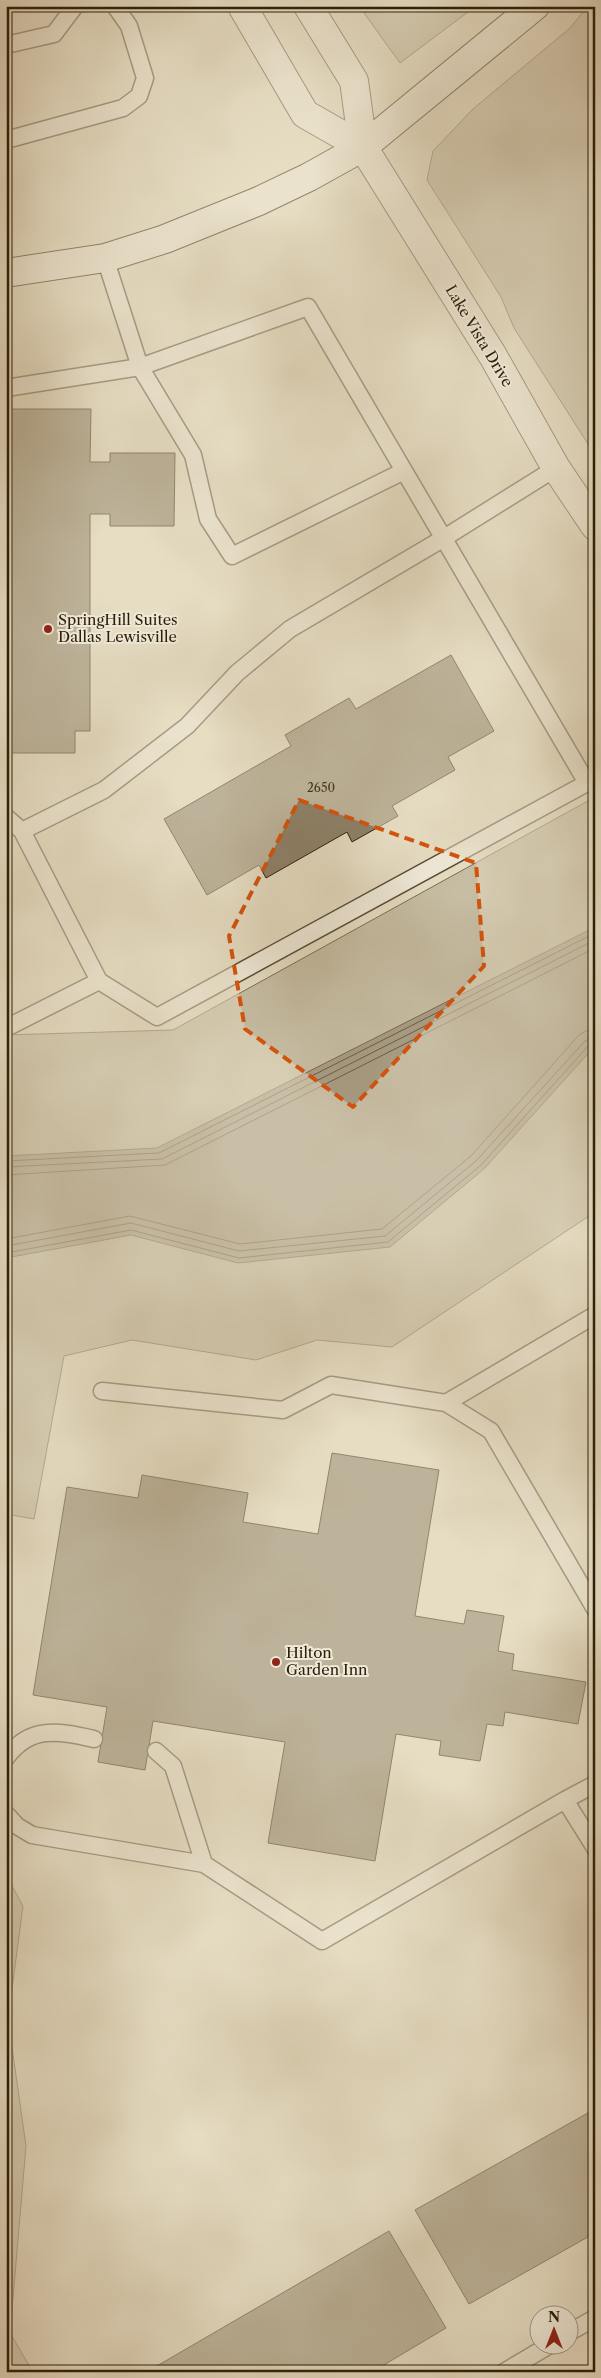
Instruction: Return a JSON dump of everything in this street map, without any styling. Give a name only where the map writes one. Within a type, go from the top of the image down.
[{"type":"street","name":"Lake Vista Drive","points":[[242,6],[305,114],[363,147]]},
{"type":"street","name":"Lake Vista Drive","points":[[308,6],[354,81],[363,147],[492,356],[556,468],[595,526]]},
{"type":"street","points":[[6,273],[105,258],[165,239],[259,201],[309,177],[363,147],[535,6]]},
{"type":"lane","points":[[6,45],[54,34],[75,6]]},
{"type":"lane","points":[[6,140],[123,108],[139,96],[145,78],[129,26],[115,6]]},
{"type":"lane","points":[[105,258],[140,367],[193,454],[208,519],[232,556],[404,471]]},
{"type":"lane","points":[[6,388],[140,367],[308,307],[587,783],[156,1017],[98,981],[22,831],[6,817]]},
{"type":"lane","points":[[22,831],[104,790],[187,726],[237,673],[290,629],[444,538],[556,468]]},
{"type":"lane","points":[[6,1024],[12,1024],[98,981]]},
{"type":"lane","points":[[446,1403],[595,1315]]},
{"type":"lane","points":[[102,1391],[283,1410],[331,1385],[446,1403],[490,1431],[595,1608]]},
{"type":"lane","points":[[6,1758],[14,1748],[28,1737],[45,1732],[62,1732],[94,1739]]},
{"type":"lane","points":[[156,1751],[173,1766],[204,1864]]},
{"type":"lane","points":[[6,1814],[17,1826],[32,1835],[204,1864],[322,1940],[595,1784]]},
{"type":"lane","points":[[565,1800],[595,1848]]},
{"type":"lane","points":[[578,2327],[595,2318]]},
{"type":"lane","points":[[504,2372],[531,2356]]},
{"type":"highlighted area","points":[[299,800],[476,863],[484,966],[353,1107],[245,1029],[229,936]]},
{"type":"shaded area","points":[[359,6],[476,6],[400,63]]},
{"type":"shaded area","points":[[588,6],[595,6],[595,455],[514,328],[501,297],[427,180],[433,151],[473,109],[570,28]]},
{"type":"shaded area","points":[[595,797],[595,1212],[392,1347],[317,1340],[256,1360],[132,1340],[64,1356],[34,1519],[6,1514],[6,1035],[173,1030]]},
{"type":"shaded area","points":[[6,1875],[23,1906],[8,2019],[26,2146],[10,2333],[33,2372],[6,2372]]},
{"type":"water","points":[[595,927],[595,1046],[484,1169],[390,1247],[238,1263],[131,1235],[6,1258],[6,1156],[157,1148]]},
{"type":"building","name":"SpringHill Suites Dallas Lewisville","points":[[6,409],[91,409],[90,462],[110,462],[110,453],[175,453],[174,526],[110,526],[110,514],[90,514],[90,731],[75,731],[75,753],[6,753]]},
{"type":"building","points":[[451,655],[494,731],[448,757],[455,770],[392,806],[398,816],[352,842],[347,832],[266,878],[259,865],[207,895],[164,819],[291,746],[285,735],[349,698],[356,709]]},
{"type":"building","name":"Hilton Garden Inn","points":[[332,1453],[439,1470],[415,1616],[464,1624],[467,1610],[504,1616],[498,1651],[514,1654],[512,1670],[586,1682],[578,1724],[505,1712],[503,1726],[487,1724],[480,1761],[439,1755],[441,1741],[396,1734],[375,1861],[268,1843],[285,1742],[153,1721],[145,1770],[98,1762],[107,1707],[33,1695],[67,1487],[138,1498],[142,1475],[248,1493],[243,1522],[318,1534]]},
{"type":"building","points":[[595,2109],[595,2233],[469,2304],[415,2210]]},
{"type":"building","points":[[389,2231],[446,2328],[372,2372],[150,2370]]},
{"type":"place","name":"SpringHill Suites Dallas Lewisville","points":[[48,629]]},
{"type":"place","name":"Hilton Garden Inn","points":[[276,1662]]}]
